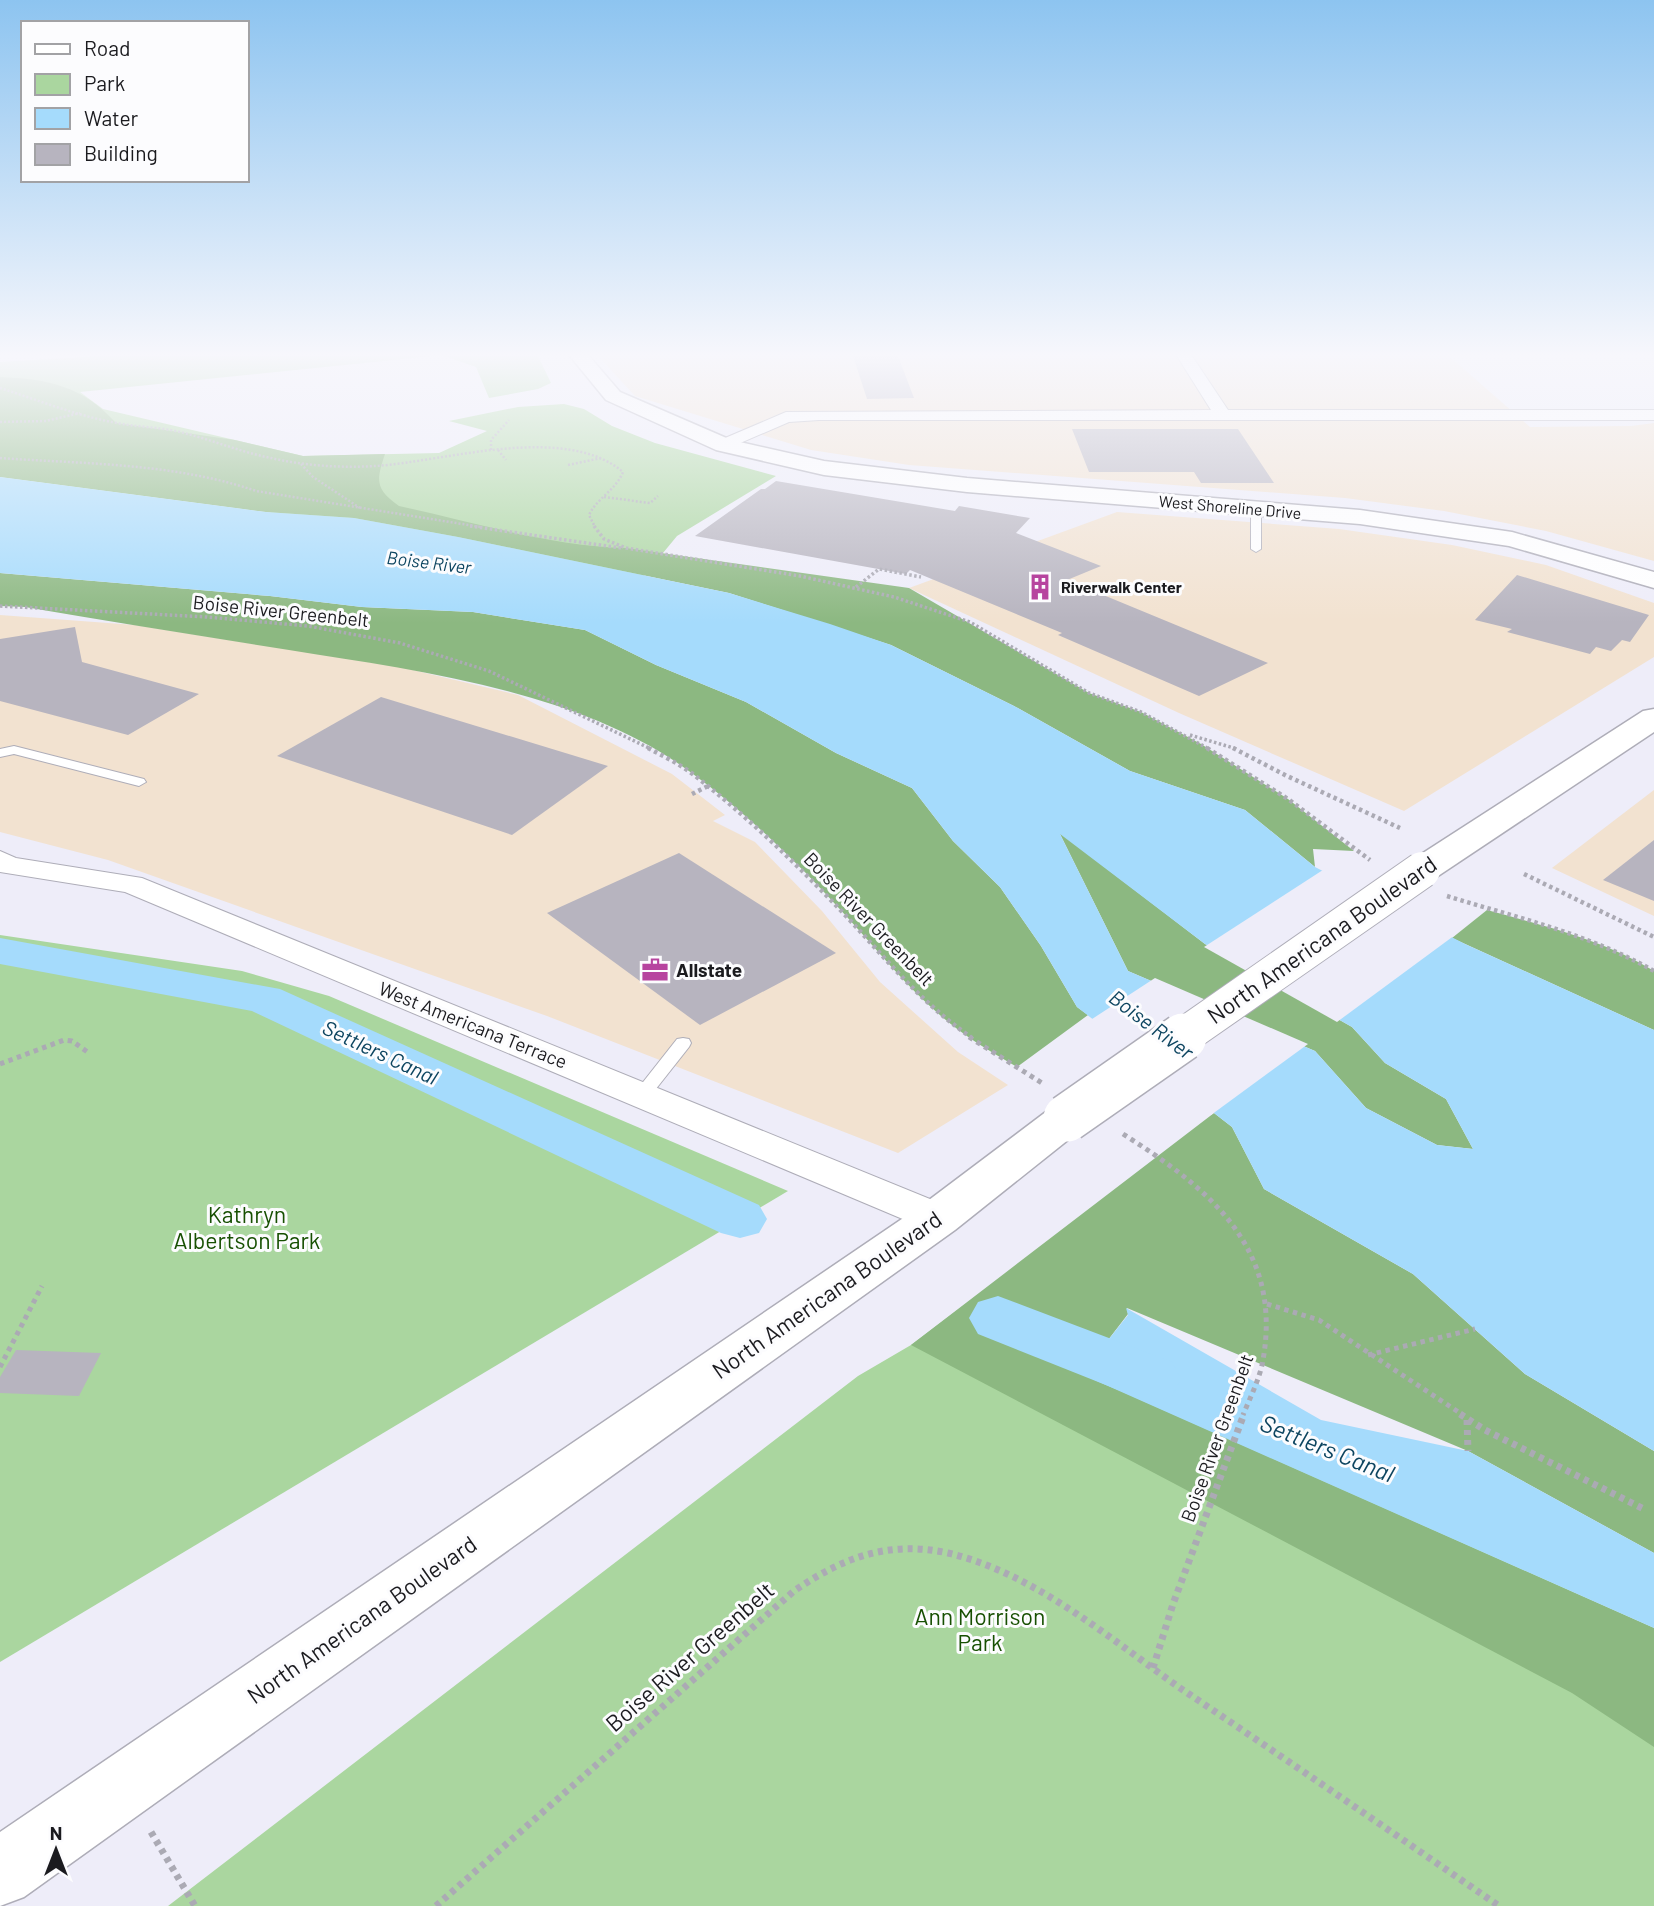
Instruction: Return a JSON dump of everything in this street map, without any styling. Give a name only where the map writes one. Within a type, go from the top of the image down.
[{"type":"main road","name":"West Shoreline Drive","points":[[724,445],[824,468],[898,478],[1360,517],[1512,539],[1654,580]]},
{"type":"main road","name":"North Americana Boulevard","points":[[0,1873],[938,1218],[1059,1104],[1428,881],[1654,718]]},
{"type":"street","name":"West Americana Terrace","points":[[0,860],[8,865],[132,884],[938,1218]]},
{"type":"lane","points":[[1256,509],[1256,549]]},
{"type":"lane","points":[[0,752],[13,750],[139,782]]},
{"type":"lane","points":[[642,1095],[683,1043]]},
{"type":"path","points":[[225,445],[301,464],[374,466],[437,460],[498,449],[560,447],[603,458],[614,463],[623,472],[618,483],[591,508],[590,521],[604,539],[626,548]]},
{"type":"path","points":[[491,445],[491,450]]},
{"type":"path","points":[[498,449],[506,460]]},
{"type":"path","points":[[0,458],[131,467],[224,480],[256,491],[364,510],[602,547],[626,548],[762,568],[921,604],[970,622],[1089,693],[1140,712],[1179,732],[1288,799],[1375,863]]},
{"type":"path","points":[[568,465],[603,458]]},
{"type":"path","points":[[301,464],[313,477],[364,510]]},
{"type":"path","points":[[603,497],[650,503],[658,496]]},
{"type":"path","points":[[650,503],[651,508]]},
{"type":"path","points":[[855,588],[879,569],[920,577]]},
{"type":"path","name":"Boise River Greenbelt","points":[[0,606],[284,624],[354,633],[400,643],[489,671],[584,715],[640,743],[692,773],[708,786],[798,867],[847,917],[897,975],[943,1018],[1059,1104]]},
{"type":"path","points":[[1179,732],[1235,748],[1298,782],[1400,828]]},
{"type":"path","points":[[692,794],[708,786]]},
{"type":"path","points":[[1524,874],[1654,937]]},
{"type":"path","points":[[1428,881],[1612,948],[1654,971]]},
{"type":"path","points":[[0,1064],[57,1041],[72,1041],[89,1053]]},
{"type":"path","name":"Boise River Greenbelt","points":[[1119,1131],[1175,1166],[1228,1216],[1261,1273],[1269,1333],[1263,1362],[1173,1604],[1153,1668]]},
{"type":"path","points":[[0,1367],[42,1286]]},
{"type":"path","points":[[1267,1304],[1319,1320],[1467,1419],[1644,1509]]},
{"type":"path","points":[[1368,1355],[1475,1329]]},
{"type":"path","points":[[1467,1419],[1468,1451]]},
{"type":"path","name":"Boise River Greenbelt","points":[[436,1906],[794,1591],[828,1568],[856,1556],[891,1548],[931,1549],[971,1559],[1013,1577],[1057,1603],[1499,1906]]},
{"type":"path","points":[[124,1786],[195,1906]]},
{"type":"shaded area","points":[[795,445],[1654,445],[1654,561],[1546,531],[1444,511],[1345,498],[909,465],[811,450]]},
{"type":"shaded area","points":[[1117,512],[1339,529],[1452,545],[1546,565],[1654,603],[1654,657],[1404,811],[1179,713],[909,588]]},
{"type":"shaded area","points":[[0,615],[135,625],[400,667],[518,695],[672,774],[725,815],[713,821],[755,842],[822,911],[880,982],[958,1052],[1008,1085],[898,1153],[547,1016],[108,860],[0,832]]},
{"type":"shaded area","points":[[1654,790],[1654,916],[1552,868]]},
{"type":"green space","points":[[0,445],[256,445],[303,456],[439,453],[457,445],[662,445],[776,476],[677,536],[644,576],[266,512],[0,477]]},
{"type":"green space","points":[[0,445],[256,445],[303,456],[385,454],[380,471],[380,484],[385,494],[399,506],[569,543],[626,548],[909,588],[1089,693],[1141,712],[1201,744],[1288,799],[1354,851],[1313,849],[1315,867],[1245,810],[1130,771],[1014,706],[891,645],[729,593],[354,518],[266,512],[0,477]]},
{"type":"green space","points":[[0,573],[270,596],[362,607],[473,612],[585,630],[656,665],[746,702],[836,753],[912,788],[953,841],[1000,887],[1041,946],[1077,1007],[1088,1015],[1017,1067],[997,1056],[928,1005],[811,879],[734,806],[693,774],[650,746],[602,723],[552,704],[446,677],[25,607],[0,606]]},
{"type":"green space","points":[[1059,832],[1205,944],[1352,1027],[1385,1063],[1446,1099],[1473,1149],[1437,1145],[1366,1108],[1315,1051],[1128,971]]},
{"type":"green space","points":[[1487,910],[1594,942],[1654,971],[1654,1030],[1452,938]]},
{"type":"green space","name":"Kathryn Albertson Park","points":[[0,935],[242,971],[329,996],[788,1191],[0,1662]]},
{"type":"green space","points":[[1214,1113],[1232,1127],[1264,1189],[1413,1274],[1525,1374],[1654,1451],[1654,1553],[1468,1451],[1127,1308],[1128,1314],[1082,1374],[1654,1628],[1654,1747],[1572,1693],[911,1345]]},
{"type":"green space","name":"Ann Morrison Park","points":[[1016,1266],[1082,1373],[1654,1628],[1654,1906],[168,1906],[858,1376],[911,1345]]},
{"type":"water","name":"Boise River","points":[[0,477],[266,512],[354,518],[458,537],[729,593],[891,645],[1014,706],[1130,771],[1245,810],[1315,867],[1465,944],[1654,1030],[1654,1451],[1525,1374],[1413,1274],[1264,1189],[1232,1127],[1077,1007],[1041,946],[1000,887],[953,841],[912,788],[836,753],[746,702],[656,665],[585,630],[473,612],[362,607],[270,596],[0,573]],"holes":[[[1060,834],[1205,944],[1352,1027],[1385,1063],[1446,1099],[1473,1149],[1437,1145],[1366,1108],[1315,1051],[1128,971]]]},
{"type":"water","points":[[1126,1308],[1321,1420],[1468,1451],[1654,1553],[1654,1628],[1081,1374],[1128,1315]]},
{"type":"pier","points":[[1326,868],[1455,935],[1337,1022],[1204,947]]},
{"type":"pier","points":[[1155,978],[1308,1044],[1211,1115],[1089,1021]]},
{"type":"building","points":[[1078,445],[1249,445],[1274,483],[1201,483],[1194,472],[1089,472]]},
{"type":"building","points":[[776,481],[955,511],[959,506],[1030,518],[1016,533],[1101,566],[1067,580],[1268,663],[1199,696],[1058,635],[1062,633],[910,570],[906,574],[695,536]]},
{"type":"building","points":[[1517,575],[1649,615],[1630,642],[1622,640],[1611,651],[1596,647],[1590,654],[1507,632],[1512,629],[1475,620]]},
{"type":"building","points":[[75,627],[82,662],[199,694],[128,735],[0,701],[0,639]]},
{"type":"building","points":[[381,697],[608,766],[512,835],[277,756]]},
{"type":"building","points":[[1654,840],[1654,901],[1603,880]]},
{"type":"building","points":[[679,853],[836,953],[700,1025],[547,913]]},
{"type":"building","points":[[16,1350],[101,1353],[79,1396],[0,1393],[0,1377]]},
{"type":"waterway","name":"Settlers Canal","points":[[0,951],[264,999],[740,1219]]},
{"type":"waterway","name":"Settlers Canal","points":[[998,1318],[1151,1379]]},
{"type":"place","name":"Riverwalk Center","points":[[1040,587]]},
{"type":"place","name":"Allstate","points":[[655,970]]}]
